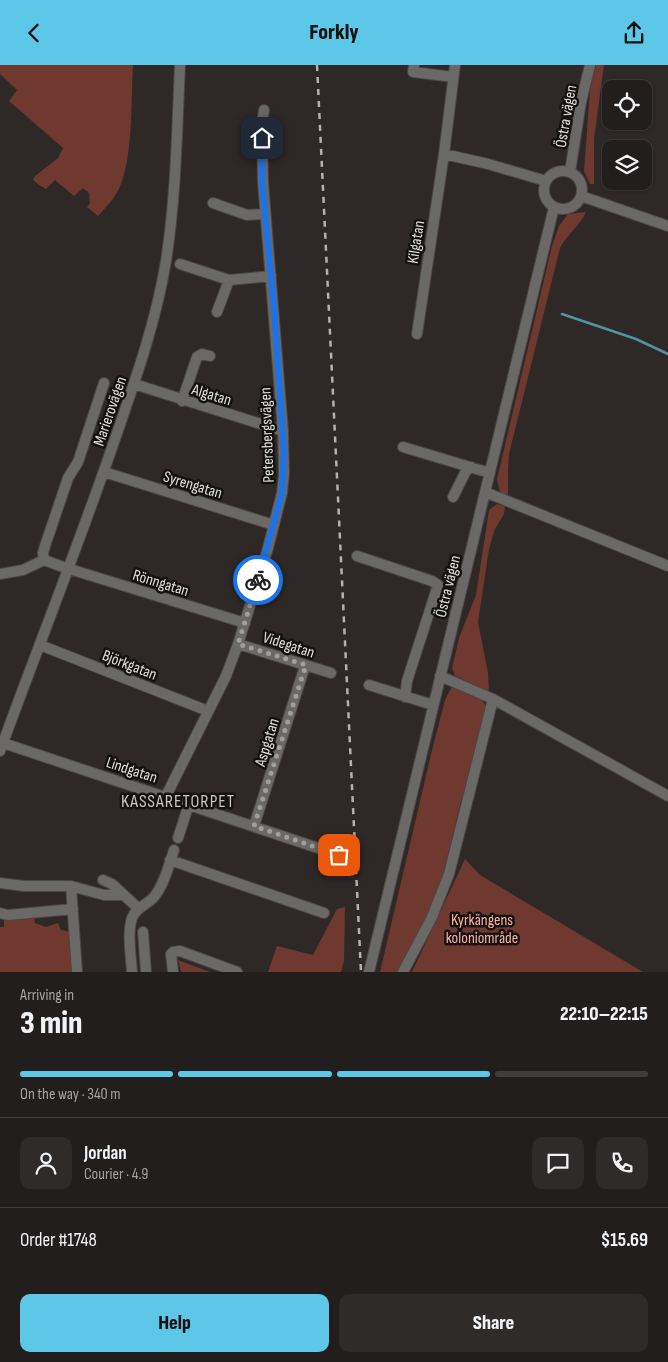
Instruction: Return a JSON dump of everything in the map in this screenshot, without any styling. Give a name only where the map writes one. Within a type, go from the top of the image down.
[{"type":"street","name":"Marierovägen","points":[[1,745],[104,472],[134,384],[153,318],[166,262],[173,196],[180,65]]},
{"type":"street","points":[[414,65],[413,72],[453,77]]},
{"type":"street","name":"Kilgatan","points":[[417,334],[444,155],[455,65]]},
{"type":"street","name":"Östra vägen","points":[[570,172],[581,102],[590,65]]},
{"type":"street","name":"Petersbergsvägen","points":[[166,796],[226,676],[245,623],[282,493],[284,473],[283,431],[265,213],[262,152],[264,110]]},
{"type":"street","points":[[444,155],[488,164],[546,181]]},
{"type":"street","points":[[556,172],[570,172],[580,181],[582,187],[581,196],[576,204],[568,208],[554,207],[548,202],[545,195],[546,181],[550,175],[556,172]]},
{"type":"street","points":[[581,196],[668,226]]},
{"type":"street","points":[[213,203],[247,215],[254,216],[265,213]]},
{"type":"street","name":"Östra vägen","points":[[369,972],[554,207]]},
{"type":"street","points":[[180,263],[229,280],[271,276]]},
{"type":"street","points":[[217,313],[229,280]]},
{"type":"street","points":[[182,401],[197,357],[202,354],[210,355]]},
{"type":"street","points":[[0,574],[23,570],[44,560],[42,553],[46,541],[68,478],[78,462],[104,383]]},
{"type":"street","name":"Algatan","points":[[134,384],[182,401],[283,431]]},
{"type":"street","points":[[403,447],[490,473]]},
{"type":"street","points":[[453,497],[466,471],[471,467]]},
{"type":"street","name":"Syrengatan","points":[[104,472],[274,525]]},
{"type":"street","points":[[485,492],[668,566]]},
{"type":"street","points":[[357,556],[432,581],[438,585],[407,681],[405,697]]},
{"type":"street","name":"Rönngatan","points":[[44,560],[245,623]]},
{"type":"street","name":"Videgatan","points":[[238,644],[331,673]]},
{"type":"street","name":"Björkgatan","points":[[40,645],[208,711]]},
{"type":"street","name":"Aspgatan","points":[[254,826],[306,665]]},
{"type":"street","points":[[440,676],[493,699],[668,796]]},
{"type":"street","points":[[369,685],[433,705]]},
{"type":"street","points":[[403,972],[432,917],[449,874],[493,699]]},
{"type":"street","name":"Lindgatan","points":[[1,745],[34,752],[339,855]]},
{"type":"street","points":[[178,838],[188,804]]},
{"type":"street","points":[[132,972],[130,928],[133,916],[138,908],[154,897],[172,855],[324,913]]},
{"type":"street","points":[[103,880],[112,884],[138,908]]},
{"type":"street","points":[[0,883],[24,886],[72,886],[104,895],[124,895]]},
{"type":"street","points":[[72,886],[78,972]]},
{"type":"street","points":[[0,913],[8,915],[73,909]]},
{"type":"street","points":[[143,932],[146,972]]},
{"type":"street","points":[[172,972],[171,954],[180,951],[238,972]]},
{"type":"green space","points":[[0,65],[133,65],[130,139],[126,168],[118,191],[98,216],[87,207],[90,203],[89,193],[83,188],[74,196],[55,180],[46,189],[33,180],[35,176],[58,158],[63,148],[9,101],[17,90],[0,74]]},
{"type":"green space","points":[[596,65],[604,65],[594,139],[594,184],[590,184],[584,171],[590,90]]},
{"type":"green space","points":[[586,212],[560,248],[509,454],[508,498],[501,493],[497,479],[552,246],[559,226],[568,214]]},
{"type":"green space","points":[[497,504],[505,506],[504,514],[495,529],[489,549],[478,622],[488,673],[489,692],[455,676],[452,668],[459,638],[476,595],[489,510]]},
{"type":"green space","points":[[451,688],[463,688],[480,698],[486,706],[473,764],[461,801],[439,891],[399,972],[380,972],[432,750],[445,700]]},
{"type":"green space","name":"Kyrkängens koloniområde","points":[[465,859],[480,875],[643,972],[412,972]]},
{"type":"green space","points":[[345,907],[344,961],[341,972],[268,972],[277,946],[313,955],[337,909]]},
{"type":"green space","points":[[34,916],[35,923],[46,927],[58,923],[61,930],[72,932],[75,972],[0,972],[0,927],[4,927],[4,919]]},
{"type":"green space","points":[[178,960],[210,972],[181,972]]},
{"type":"waterway","points":[[562,314],[636,339],[668,354]]},
{"type":"railway","points":[[317,65],[361,972]]},
{"type":"way so far","points":[[258,580],[238,644],[306,665],[274,769],[254,826],[339,855]]},
{"type":"district","name":"KASSARETORPET","points":[[178,801]]},
{"type":"route","points":[[258,580],[280,507],[284,473],[274,307],[262,182],[262,138]]}]
